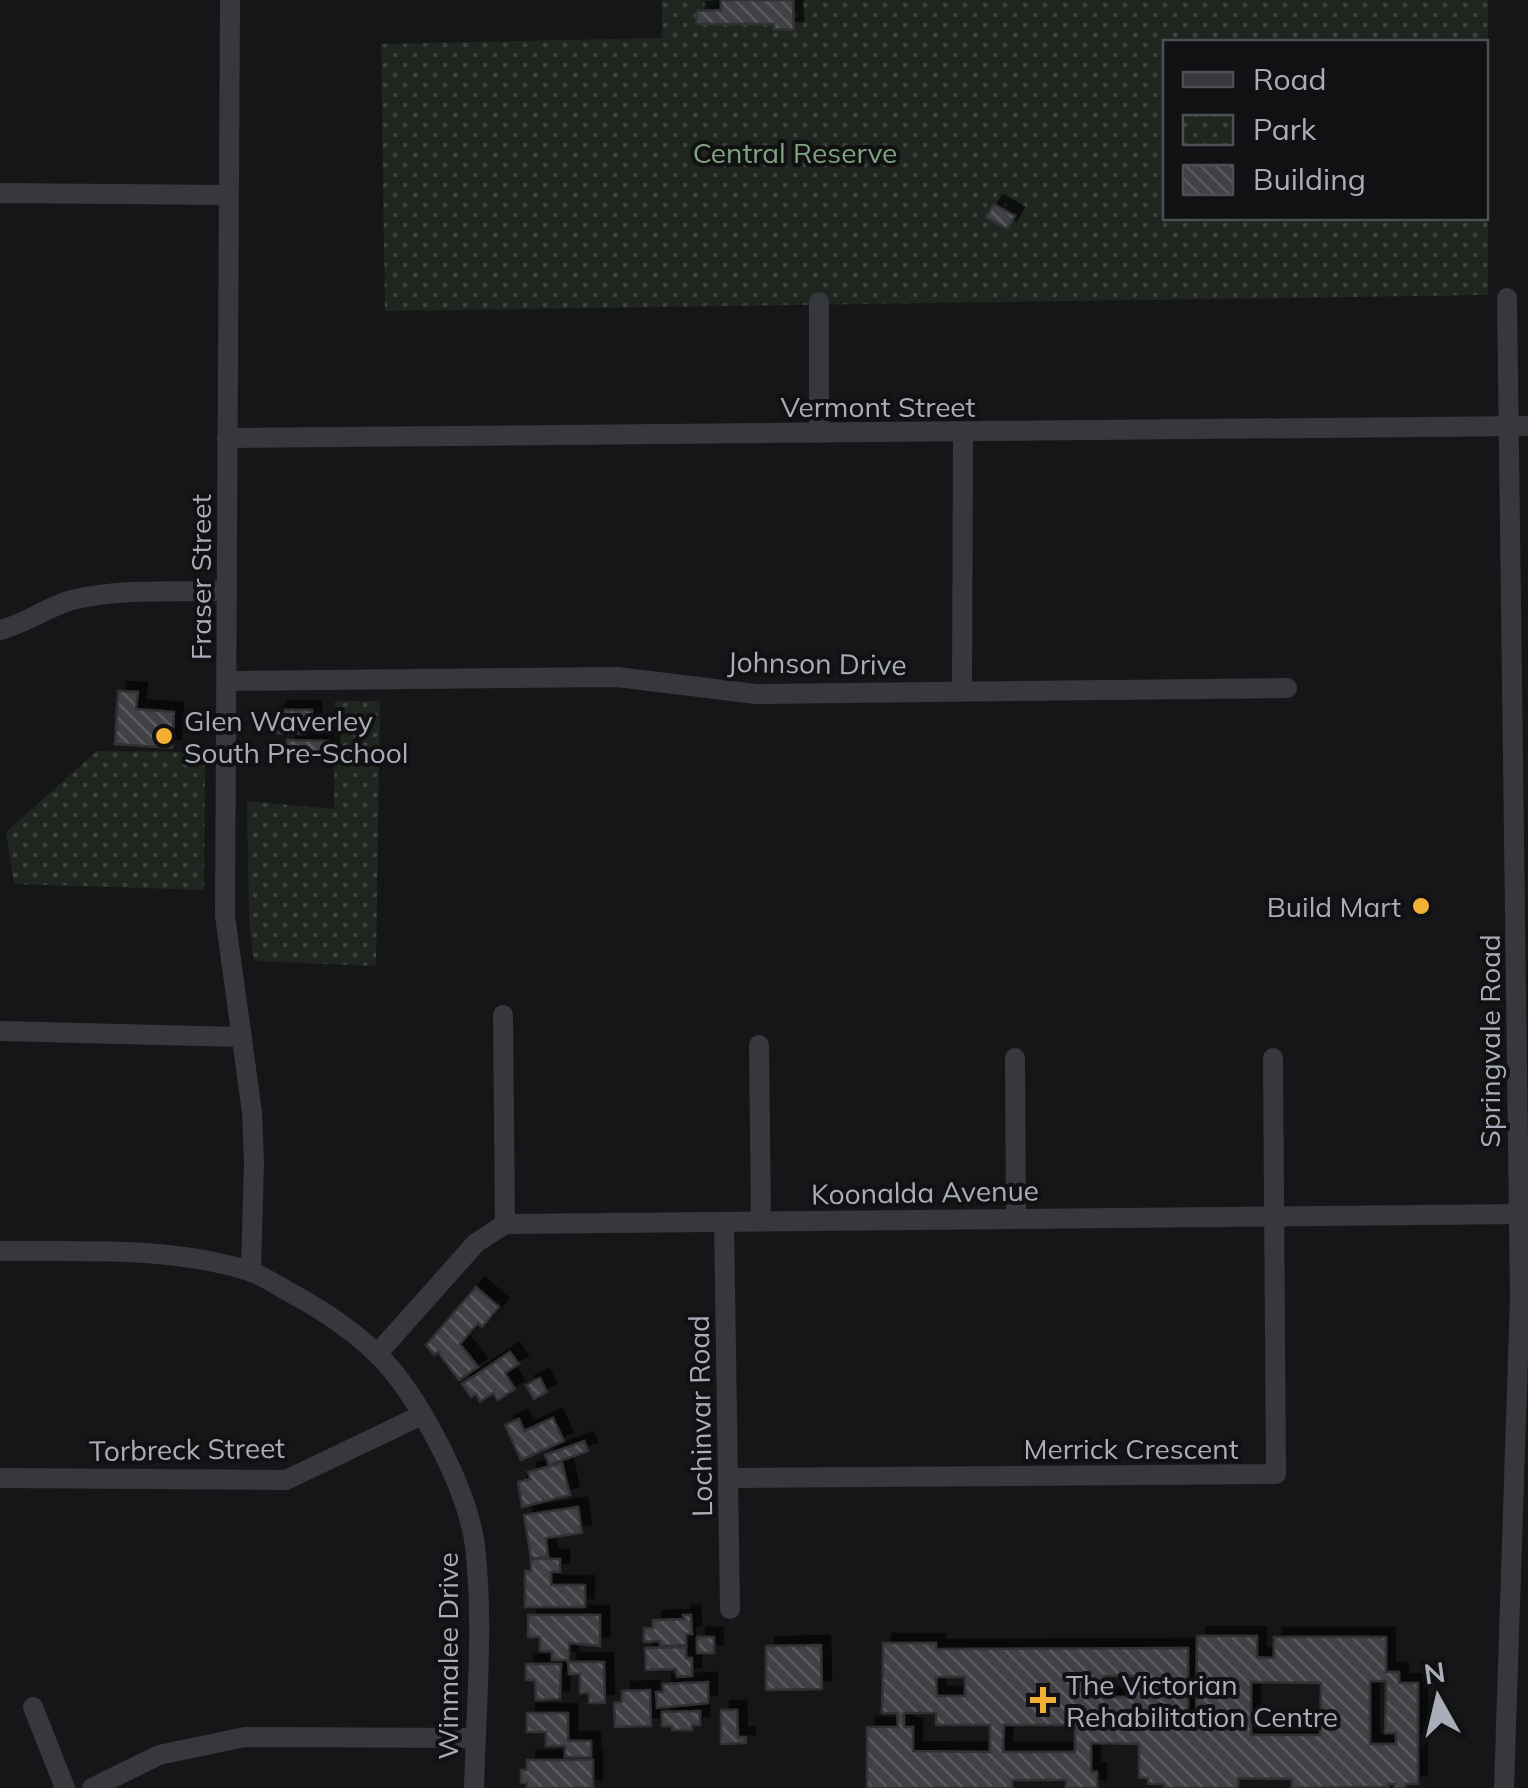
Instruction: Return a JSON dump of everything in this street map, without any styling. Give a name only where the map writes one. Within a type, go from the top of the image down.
[{"type":"street","name":"Fraser Street","points":[[230,0],[225,916],[252,1112],[252,1271]]},
{"type":"street","points":[[0,193],[229,195]]},
{"type":"street","name":"Springvale Road","points":[[1507,298],[1518,427],[1518,1052],[1522,1215],[1508,1786]]},
{"type":"street","points":[[819,302],[819,433]]},
{"type":"street","name":"Vermont Street","points":[[228,438],[1518,427]]},
{"type":"street","points":[[962,691],[963,434]]},
{"type":"street","points":[[0,630],[66,602],[107,593],[226,591]]},
{"type":"street","name":"Johnson Drive","points":[[227,682],[617,677],[756,694],[1287,688]]},
{"type":"street","points":[[377,1354],[476,1243],[505,1224],[503,1016]]},
{"type":"street","points":[[0,1031],[241,1036]]},
{"type":"street","points":[[759,1045],[761,1222]]},
{"type":"street","points":[[1015,1058],[1016,1218]]},
{"type":"street","points":[[1272,1058],[1276,1216]]},
{"type":"street","name":"Koonalda Avenue","points":[[505,1224],[1522,1215]]},
{"type":"street","name":"Merrick Crescent","points":[[729,1478],[1276,1474],[1276,1216]]},
{"type":"street","name":"Lochinvar Road","points":[[724,1222],[730,1608]]},
{"type":"street","name":"Winmalee Drive","points":[[0,1252],[138,1254],[189,1258],[252,1271],[313,1305],[377,1354],[422,1415],[452,1467],[474,1542],[480,1637],[474,1788]]},
{"type":"street","name":"Torbreck Street","points":[[0,1478],[286,1480],[422,1415]]},
{"type":"street","points":[[33,1708],[65,1788]]},
{"type":"street","points":[[92,1788],[160,1755],[245,1737],[476,1738]]},
{"type":"green space","name":"Central Reserve","points":[[662,0],[1488,0],[1488,40],[1163,40],[1163,220],[1488,220],[1488,295],[385,311],[381,44],[662,38]]},
{"type":"green space","points":[[335,701],[380,701],[376,966],[254,961],[249,921],[247,801],[334,809]]},
{"type":"green space","points":[[97,751],[205,752],[204,890],[14,884],[6,832]]},
{"type":"building","points":[[721,0],[793,0],[794,30],[774,29],[774,24],[696,24],[697,11],[721,10]]},
{"type":"building","points":[[994,204],[1015,216],[1007,229],[986,217]]},
{"type":"building","points":[[118,691],[138,692],[136,709],[174,712],[172,748],[115,744]]},
{"type":"building","points":[[280,710],[312,710],[312,728],[305,728],[305,734],[271,733],[272,718]]},
{"type":"building","points":[[287,740],[330,741],[330,758],[287,758]]},
{"type":"building","points":[[476,1287],[499,1307],[460,1344],[478,1367],[459,1380],[438,1352],[434,1355],[426,1345]]},
{"type":"building","points":[[510,1352],[519,1364],[505,1373],[515,1389],[498,1400],[493,1393],[480,1402],[476,1394],[471,1397],[462,1384]]},
{"type":"building","points":[[540,1378],[547,1392],[534,1399],[526,1385]]},
{"type":"building","points":[[553,1418],[564,1441],[521,1460],[505,1425],[519,1419],[524,1431]]},
{"type":"building","points":[[584,1441],[588,1451],[549,1465],[545,1455]]},
{"type":"building","points":[[562,1463],[570,1495],[522,1507],[518,1482],[530,1479],[528,1472]]},
{"type":"building","points":[[578,1507],[582,1533],[546,1538],[548,1557],[531,1559],[524,1515]]},
{"type":"building","points":[[531,1559],[560,1559],[560,1572],[551,1572],[551,1585],[585,1585],[585,1607],[525,1607],[525,1571],[531,1571]]},
{"type":"building","points":[[528,1615],[600,1615],[600,1646],[569,1643],[569,1660],[552,1660],[552,1651],[540,1651],[540,1637],[528,1637]]},
{"type":"building","points":[[683,1615],[691,1615],[692,1634],[686,1634],[686,1645],[644,1642],[644,1628],[653,1628],[653,1620],[684,1619]]},
{"type":"building","points":[[1197,1636],[1257,1636],[1257,1657],[1274,1658],[1274,1637],[1386,1637],[1386,1672],[1399,1672],[1399,1683],[1418,1683],[1418,1784],[1406,1784],[1405,1788],[1388,1784],[1292,1788],[1292,1779],[1238,1778],[1238,1788],[1164,1788],[1164,1784],[1148,1784],[1148,1778],[1139,1778],[1139,1744],[1091,1743],[1091,1772],[1097,1772],[1097,1788],[1066,1788],[1066,1780],[1012,1780],[1012,1788],[867,1788],[867,1727],[898,1727],[897,1713],[882,1713],[883,1643],[936,1643],[936,1649],[1188,1648],[1188,1724],[1196,1724]],"holes":[[[1104,1676],[1134,1676],[1134,1697],[1104,1697]],[[936,1677],[965,1677],[965,1696],[937,1696]],[[1370,1681],[1386,1681],[1385,1733],[1396,1733],[1396,1744],[1370,1744]],[[1251,1682],[1321,1683],[1320,1735],[1251,1735]],[[904,1713],[936,1713],[936,1725],[990,1725],[990,1752],[913,1751],[913,1727],[904,1727]],[[1004,1725],[1075,1725],[1075,1752],[1003,1752]]]},
{"type":"building","points":[[697,1637],[714,1637],[714,1653],[697,1653]]},
{"type":"building","points":[[821,1645],[822,1689],[766,1690],[766,1646]]},
{"type":"building","points":[[686,1647],[686,1658],[692,1658],[692,1676],[677,1677],[676,1669],[646,1670],[645,1648]]},
{"type":"building","points":[[568,1662],[604,1662],[605,1703],[589,1703],[589,1693],[580,1693],[580,1674],[569,1674]]},
{"type":"building","points":[[526,1664],[561,1664],[560,1699],[536,1700],[535,1680],[526,1680]]},
{"type":"building","points":[[708,1682],[708,1703],[657,1708],[656,1692],[663,1692],[663,1684]]},
{"type":"building","points":[[650,1690],[651,1726],[615,1727],[614,1703],[622,1702],[622,1691]]},
{"type":"building","points":[[721,1710],[737,1710],[738,1737],[746,1737],[746,1743],[721,1744]]},
{"type":"building","points":[[700,1711],[700,1725],[692,1725],[692,1730],[662,1726],[662,1712]]},
{"type":"building","points":[[527,1713],[568,1713],[568,1741],[591,1741],[591,1757],[565,1757],[565,1746],[546,1746],[546,1732],[527,1732]]},
{"type":"building","points":[[527,1760],[593,1760],[593,1788],[527,1788],[527,1783],[521,1783],[521,1770],[527,1770]]},
{"type":"place","name":"Glen Waverley South Pre-School","points":[[164,736]]},
{"type":"place","name":"Build Mart","points":[[1421,906]]},
{"type":"place","name":"The Victorian Rehabilitation Centre","points":[[1043,1700]]}]
